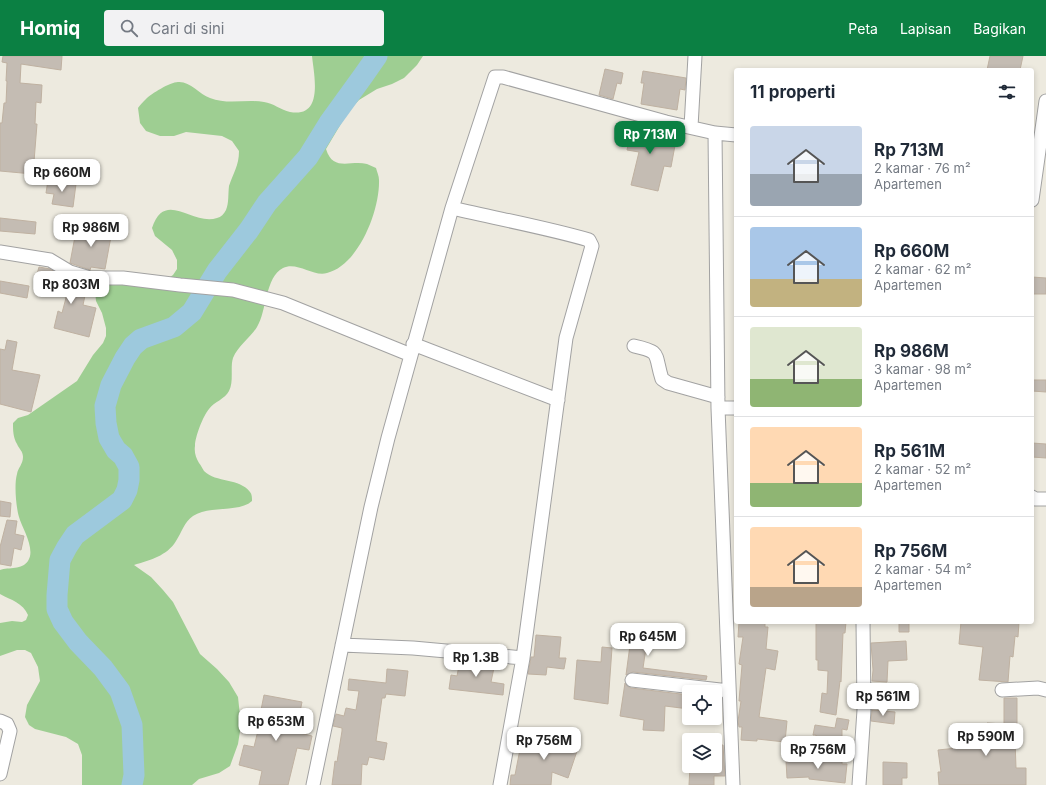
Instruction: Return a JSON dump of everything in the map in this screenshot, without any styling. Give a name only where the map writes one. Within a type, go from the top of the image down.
[{"type":"street","points":[[691,127],[695,56]]},
{"type":"street","points":[[313,785],[378,476],[452,208],[495,77],[503,77],[666,122],[734,135]]},
{"type":"street","points":[[1034,188],[1046,101]]},
{"type":"street","points":[[716,132],[718,402],[733,785]]},
{"type":"street","points":[[452,208],[589,240],[592,246],[566,338],[523,658],[500,785]]},
{"type":"street","points":[[0,252],[50,260],[70,272],[90,278],[123,278],[233,290],[283,303],[412,350],[558,400]]},
{"type":"street","points":[[634,346],[651,350],[655,353],[662,380],[734,407]]},
{"type":"street","points":[[1034,498],[1046,499]]},
{"type":"street","points":[[859,785],[864,710],[864,624]]},
{"type":"street","points":[[342,645],[413,648],[523,658]]},
{"type":"street","points":[[632,680],[729,691]]},
{"type":"street","points":[[1002,690],[1038,688],[1046,690]]},
{"type":"street","points":[[0,721],[7,724],[10,731],[0,774]]},
{"type":"green space","points":[[312,56],[423,56],[417,65],[404,78],[377,89],[359,100],[348,112],[326,149],[329,156],[338,163],[361,163],[376,168],[379,180],[376,206],[365,235],[358,248],[349,259],[338,268],[327,273],[316,273],[294,266],[288,266],[277,272],[270,286],[257,327],[233,358],[229,391],[209,409],[204,416],[195,442],[197,459],[204,471],[209,475],[240,484],[246,488],[252,496],[252,501],[240,507],[208,511],[193,516],[187,521],[176,541],[168,550],[158,557],[134,565],[151,577],[173,602],[200,654],[229,682],[238,697],[241,725],[238,744],[230,766],[219,773],[199,779],[192,785],[82,785],[82,755],[78,744],[66,737],[35,729],[29,725],[25,717],[27,705],[40,681],[38,667],[31,653],[25,650],[17,650],[0,656],[0,623],[12,621],[22,622],[26,620],[28,615],[20,605],[0,594],[0,570],[22,566],[28,561],[30,556],[28,539],[19,517],[17,507],[16,478],[23,455],[15,439],[13,423],[18,418],[28,415],[77,381],[93,355],[103,343],[106,336],[106,328],[102,313],[96,301],[95,291],[99,286],[108,282],[164,281],[173,275],[177,269],[177,260],[172,250],[155,236],[152,228],[158,217],[164,211],[180,211],[208,219],[220,217],[226,210],[229,186],[239,156],[239,151],[232,141],[222,136],[186,132],[174,136],[160,136],[146,131],[140,123],[138,108],[156,91],[170,84],[182,82],[216,100],[230,102],[264,102],[290,112],[301,112],[308,108],[312,102],[314,93],[315,84]]},
{"type":"building","points":[[3,56],[62,56],[61,70],[21,64],[20,83],[42,85],[41,103],[36,102],[35,124],[37,124],[33,174],[0,171],[0,123],[2,123],[4,103],[6,103],[7,81],[7,63],[2,62]]},
{"type":"building","points":[[990,56],[1023,56],[1020,68],[987,68]]},
{"type":"building","points":[[605,69],[623,73],[621,84],[617,83],[613,99],[599,95]]},
{"type":"building","points":[[643,71],[686,78],[685,90],[680,89],[677,110],[641,104],[644,83],[641,83]]},
{"type":"building","points":[[633,121],[657,128],[656,133],[666,135],[666,138],[676,140],[671,167],[664,166],[658,191],[631,185],[639,152],[627,150]]},
{"type":"building","points":[[48,180],[76,184],[73,207],[52,204],[54,194],[46,193]]},
{"type":"building","points":[[0,218],[36,222],[35,234],[0,231]]},
{"type":"building","points":[[81,225],[112,231],[105,269],[91,267],[90,270],[70,263],[76,231],[80,232]]},
{"type":"building","points":[[39,267],[50,269],[68,280],[87,286],[83,305],[96,308],[89,337],[54,328],[58,311],[62,313],[67,294],[65,294],[67,285],[36,278]]},
{"type":"building","points":[[1034,277],[1046,278],[1046,294],[1034,294]]},
{"type":"building","points":[[0,281],[29,286],[27,298],[0,293]]},
{"type":"building","points":[[7,340],[17,342],[12,370],[40,375],[31,412],[0,404],[0,349],[5,350]]},
{"type":"building","points":[[1034,380],[1046,380],[1046,392],[1034,391]]},
{"type":"building","points":[[1034,443],[1046,444],[1046,458],[1034,457]]},
{"type":"building","points":[[0,501],[11,503],[10,517],[0,516]]},
{"type":"building","points":[[7,520],[17,521],[15,534],[24,536],[21,550],[14,548],[11,566],[0,564],[0,547]]},
{"type":"building","points":[[739,624],[765,624],[765,627],[768,627],[766,649],[778,651],[775,670],[766,668],[759,717],[787,721],[785,742],[757,739],[757,741],[741,740],[742,727],[739,727],[738,721],[741,701],[739,701],[742,665],[739,664],[743,637],[738,637]]},
{"type":"building","points":[[816,624],[846,624],[845,633],[843,633],[841,682],[840,681],[836,715],[820,712],[822,693],[827,694],[828,671],[818,670],[818,660],[816,660]]},
{"type":"building","points":[[899,624],[909,624],[909,632],[899,632]]},
{"type":"building","points":[[961,624],[1019,624],[1018,637],[1015,636],[1013,657],[1010,656],[1008,682],[979,680],[983,647],[959,644]]},
{"type":"building","points":[[632,628],[652,629],[651,642],[647,641],[643,668],[707,676],[706,680],[633,672],[626,675],[630,645],[632,646]]},
{"type":"building","points":[[536,635],[561,637],[559,658],[566,658],[564,669],[547,667],[546,675],[528,674],[531,657],[534,657]]},
{"type":"building","points":[[906,641],[907,660],[888,661],[887,682],[872,681],[873,670],[871,643]]},
{"type":"building","points":[[602,647],[612,648],[608,704],[574,699],[577,660],[601,662]]},
{"type":"building","points":[[460,660],[495,663],[491,682],[504,684],[503,695],[449,689],[451,675],[457,676]]},
{"type":"building","points":[[387,669],[408,671],[405,696],[386,694],[385,698],[382,698],[376,741],[387,743],[384,760],[369,757],[367,765],[362,764],[361,785],[332,785],[335,761],[337,762],[342,731],[342,728],[333,726],[336,714],[344,716],[346,708],[356,710],[359,691],[348,690],[349,679],[386,683]]},
{"type":"building","points":[[625,683],[631,688],[682,694],[682,708],[665,706],[664,731],[643,730],[644,720],[620,716]]},
{"type":"building","points":[[264,695],[302,702],[296,732],[312,736],[309,750],[297,748],[288,785],[259,785],[262,771],[239,765],[244,745],[254,747],[263,710],[261,710]]},
{"type":"building","points":[[1004,698],[1017,698],[1017,740],[1015,740],[1016,768],[1026,768],[1026,785],[939,785],[938,772],[941,772],[938,750],[986,745],[987,723],[1004,724]]},
{"type":"building","points":[[872,710],[895,712],[894,724],[871,721]]},
{"type":"building","points":[[837,718],[849,720],[847,730],[842,729],[842,750],[815,746],[816,735],[813,735],[815,725],[835,728]]},
{"type":"building","points":[[555,734],[580,742],[568,778],[552,772],[551,785],[510,785],[511,775],[515,775],[522,739],[553,746]]},
{"type":"building","points":[[723,745],[725,776],[714,776],[714,785],[689,785],[690,773],[722,773]]},
{"type":"building","points":[[842,758],[842,764],[847,764],[845,783],[809,779],[809,777],[787,778],[786,761],[815,761]]},
{"type":"building","points":[[883,762],[907,763],[907,778],[902,778],[902,785],[883,785]]},
{"type":"waterway","points":[[132,785],[134,775],[132,725],[120,691],[103,668],[78,642],[63,622],[57,609],[60,560],[67,547],[75,535],[122,500],[127,490],[129,467],[123,456],[116,450],[109,438],[106,423],[105,406],[111,385],[133,346],[141,339],[174,327],[192,312],[217,271],[249,230],[267,203],[308,157],[329,123],[377,56]]}]
